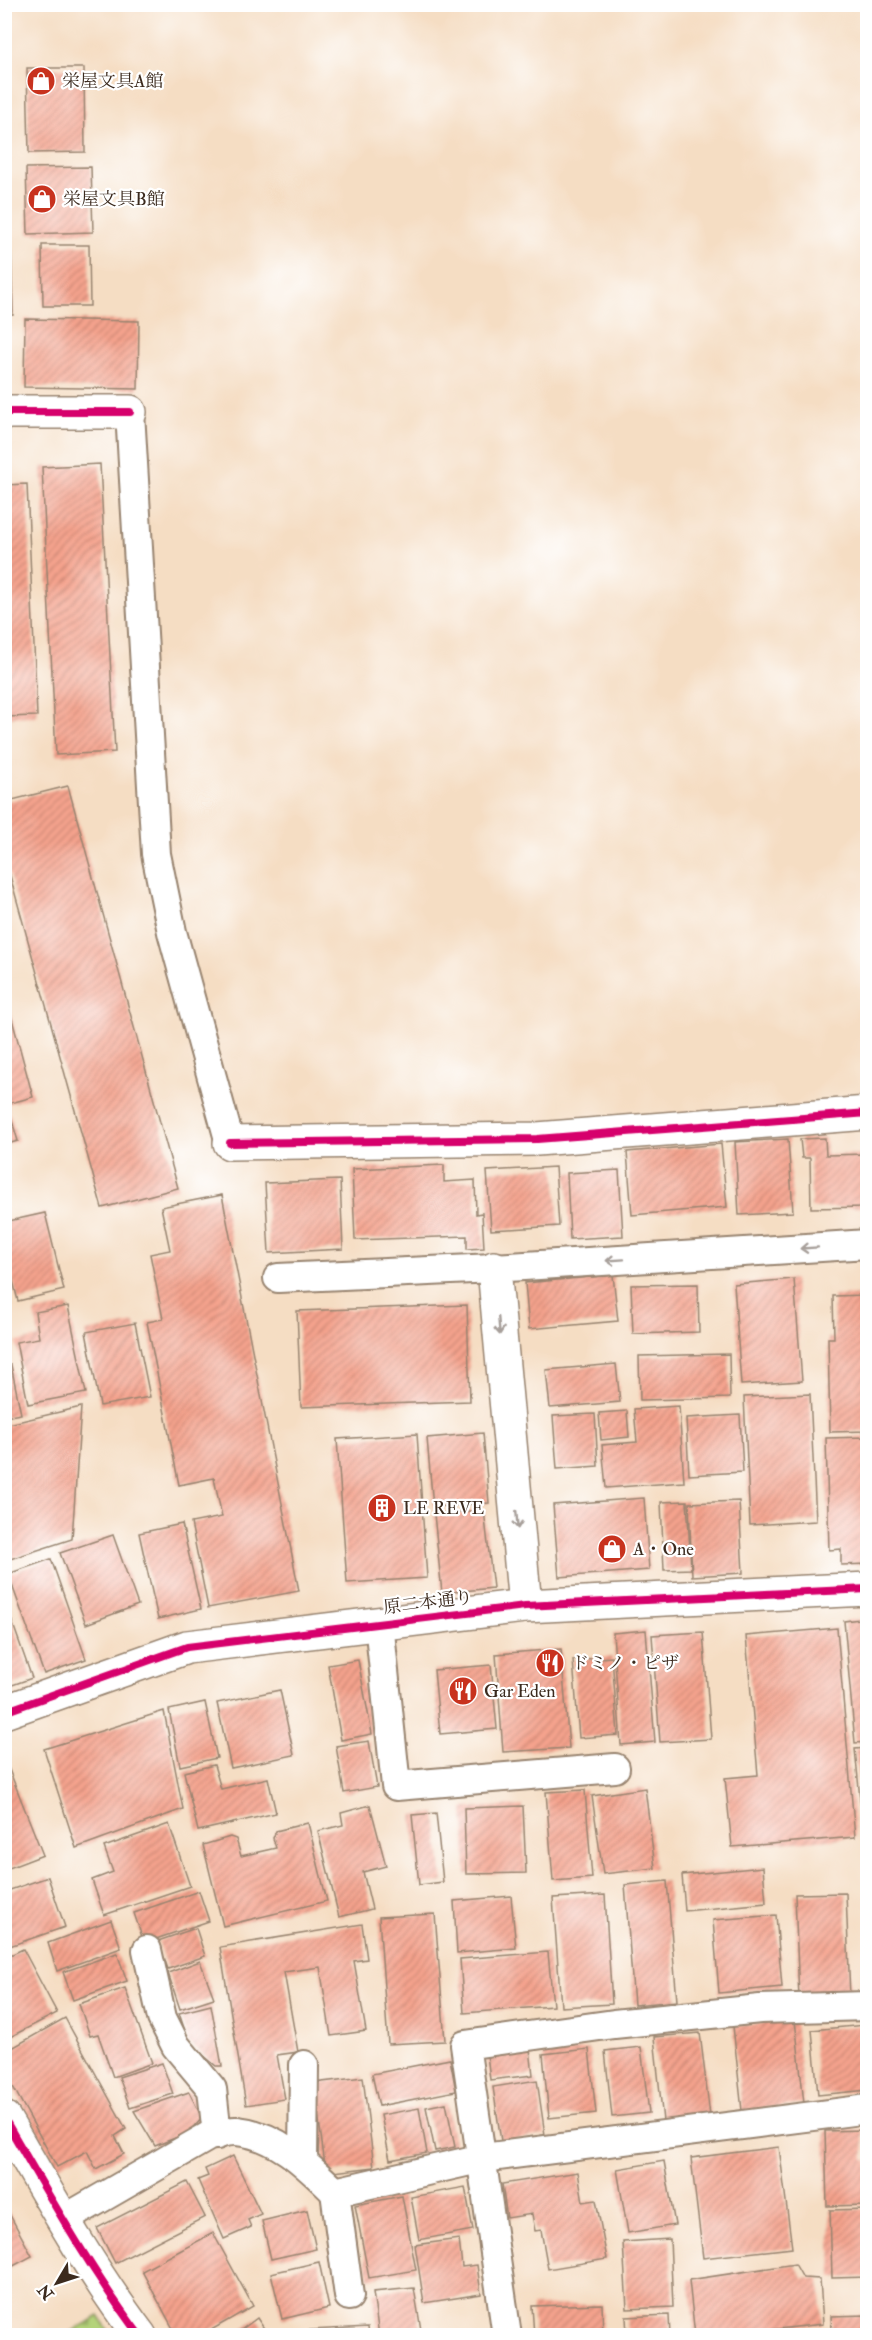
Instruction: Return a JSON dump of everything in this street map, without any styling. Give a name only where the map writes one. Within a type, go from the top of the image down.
[{"type":"street","points":[[4,412],[130,412]]},
{"type":"street","points":[[230,1143],[537,1139],[867,1113]]},
{"type":"street","points":[[494,1268],[525,1606]]},
{"type":"street","name":"原二本通り","points":[[4,1712],[187,1647],[525,1606],[867,1589]]},
{"type":"street","points":[[4,2118],[63,2220],[119,2308],[140,2336]]},
{"type":"lane","points":[[130,412],[156,854],[172,932],[230,1143]]},
{"type":"lane","points":[[278,1278],[494,1268],[867,1244]]},
{"type":"lane","points":[[379,1623],[396,1786],[615,1768]]},
{"type":"lane","points":[[147,1950],[162,2018],[176,2046],[212,2089],[217,2135]]},
{"type":"lane","points":[[507,2336],[465,2045],[614,2024],[760,2009],[867,2006]]},
{"type":"lane","points":[[303,2161],[304,2065]]},
{"type":"lane","points":[[334,2192],[483,2158],[867,2109]]},
{"type":"lane","points":[[63,2220],[209,2136],[235,2131],[269,2139],[303,2161],[334,2192],[349,2296]]},
{"type":"green space","points":[[99,2316],[111,2335],[66,2335]]},
{"type":"building","points":[[27,68],[84,68],[85,152],[29,153]]},
{"type":"building","points":[[91,167],[93,232],[28,234],[26,168]]},
{"type":"building","points":[[5,240],[11,240],[13,315],[5,316]]},
{"type":"building","points":[[42,245],[89,245],[90,306],[43,306]]},
{"type":"building","points":[[25,319],[139,321],[138,389],[24,387]]},
{"type":"building","points":[[100,464],[115,752],[56,755],[42,467]]},
{"type":"building","points":[[27,484],[37,716],[4,717],[4,485]]},
{"type":"building","points":[[68,786],[178,1188],[102,1208],[4,854],[4,802]]},
{"type":"building","points":[[9,1008],[33,1097],[7,1104],[18,1141],[4,1145],[4,1010]]},
{"type":"building","points":[[825,1138],[826,1155],[868,1154],[868,1207],[811,1208],[810,1158],[802,1158],[800,1139]]},
{"type":"building","points":[[788,1139],[793,1212],[739,1215],[735,1142]]},
{"type":"building","points":[[721,1144],[727,1207],[632,1215],[627,1152]]},
{"type":"building","points":[[444,1165],[444,1182],[475,1180],[476,1214],[482,1213],[484,1248],[467,1249],[467,1236],[355,1240],[352,1169]]},
{"type":"building","points":[[555,1167],[559,1226],[491,1230],[487,1171]]},
{"type":"building","points":[[619,1170],[623,1236],[570,1239],[567,1173]]},
{"type":"building","points":[[340,1180],[343,1249],[269,1253],[265,1183]]},
{"type":"building","points":[[222,1195],[299,1591],[208,1608],[191,1523],[222,1517],[214,1478],[179,1485],[147,1322],[163,1319],[150,1254],[170,1250],[161,1207]]},
{"type":"building","points":[[45,1213],[64,1290],[18,1301],[4,1244],[4,1222]]},
{"type":"building","points":[[613,1275],[618,1321],[529,1329],[525,1283]]},
{"type":"building","points":[[794,1279],[802,1381],[741,1385],[734,1284]]},
{"type":"building","points":[[698,1284],[699,1332],[633,1334],[631,1285]]},
{"type":"building","points":[[868,1295],[868,1431],[830,1432],[828,1338],[834,1338],[833,1296]]},
{"type":"building","points":[[467,1305],[470,1401],[301,1407],[297,1311]]},
{"type":"building","points":[[68,1306],[86,1393],[28,1404],[16,1342],[39,1338],[35,1312]]},
{"type":"building","points":[[135,1323],[150,1397],[100,1406],[86,1332]]},
{"type":"building","points":[[729,1354],[730,1398],[640,1400],[639,1356]]},
{"type":"building","points":[[616,1364],[620,1402],[550,1408],[546,1370]]},
{"type":"building","points":[[11,1365],[21,1414],[4,1417],[4,1367]]},
{"type":"building","points":[[810,1394],[816,1521],[750,1525],[744,1397]]},
{"type":"building","points":[[679,1406],[684,1482],[606,1488],[602,1445],[637,1442],[634,1409]]},
{"type":"building","points":[[81,1407],[72,1539],[4,1561],[4,1425]]},
{"type":"building","points":[[627,1411],[629,1437],[601,1440],[599,1413]]},
{"type":"building","points":[[595,1414],[598,1466],[557,1469],[553,1416]]},
{"type":"building","points":[[740,1415],[743,1472],[689,1475],[686,1418]]},
{"type":"building","points":[[483,1433],[489,1503],[433,1507],[427,1438]]},
{"type":"building","name":"LE REVE","points":[[417,1434],[427,1578],[347,1583],[337,1439]]},
{"type":"building","points":[[868,1437],[868,1564],[841,1565],[841,1549],[829,1550],[826,1438]]},
{"type":"building","points":[[644,1498],[649,1570],[559,1577],[553,1505]]},
{"type":"building","points":[[687,1501],[691,1569],[664,1570],[661,1502]]},
{"type":"building","points":[[739,1501],[743,1573],[692,1576],[689,1503]]},
{"type":"building","points":[[484,1510],[493,1588],[442,1593],[434,1514]]},
{"type":"building","points":[[182,1524],[201,1609],[158,1619],[139,1533]]},
{"type":"building","points":[[113,1535],[138,1605],[86,1624],[60,1553]]},
{"type":"building","points":[[51,1559],[86,1659],[44,1674],[8,1574]]},
{"type":"building","points":[[8,1610],[32,1678],[4,1688],[4,1611]]},
{"type":"building","points":[[868,1618],[868,1742],[855,1743],[844,1621]]},
{"type":"building","points":[[837,1628],[855,1837],[732,1847],[725,1778],[758,1775],[746,1636]]},
{"type":"building","points":[[646,1630],[655,1742],[621,1745],[613,1633]]},
{"type":"building","points":[[703,1632],[711,1739],[660,1742],[652,1635]]},
{"type":"building","points":[[561,1649],[569,1748],[503,1752],[496,1654]]},
{"type":"building","points":[[612,1657],[618,1735],[579,1738],[573,1660]]},
{"type":"building","points":[[358,1660],[372,1734],[341,1740],[328,1665]]},
{"type":"building","points":[[491,1665],[497,1729],[440,1734],[434,1670]]},
{"type":"building","points":[[280,1690],[294,1755],[231,1768],[217,1703]]},
{"type":"building","points":[[205,1702],[217,1758],[180,1766],[169,1710]]},
{"type":"building","points":[[164,1711],[183,1809],[76,1848],[44,1749]]},
{"type":"building","points":[[369,1741],[377,1787],[344,1793],[336,1746]]},
{"type":"building","points":[[868,1748],[868,1847],[865,1848],[855,1749]]},
{"type":"building","points":[[6,1762],[43,1855],[4,1870],[4,1763]]},
{"type":"building","points":[[214,1765],[221,1789],[268,1778],[276,1813],[198,1831],[184,1772]]},
{"type":"building","points":[[645,1788],[655,1868],[603,1874],[592,1796]]},
{"type":"building","points":[[585,1790],[592,1878],[553,1881],[546,1792]]},
{"type":"building","points":[[370,1805],[386,1866],[363,1872],[372,1909],[339,1917],[318,1831],[343,1825],[341,1813]]},
{"type":"building","points":[[523,1806],[526,1873],[466,1874],[464,1808]]},
{"type":"building","points":[[436,1813],[443,1882],[419,1885],[412,1815]]},
{"type":"building","points":[[308,1823],[327,1901],[223,1926],[203,1845],[230,1837],[236,1839],[241,1856],[276,1848],[273,1838],[276,1831]]},
{"type":"building","points":[[169,1824],[190,1886],[104,1915],[92,1880],[113,1872],[104,1847]]},
{"type":"building","points":[[763,1867],[766,1903],[685,1911],[682,1875]]},
{"type":"building","points":[[48,1877],[65,1927],[4,1948],[4,1892]]},
{"type":"building","points":[[667,1881],[677,2001],[634,2005],[625,1885]]},
{"type":"building","points":[[199,1891],[209,1921],[144,1943],[134,1913]]},
{"type":"building","points":[[846,1893],[850,1998],[799,2000],[795,1894]]},
{"type":"building","points":[[605,1895],[612,2004],[561,2007],[553,1898]]},
{"type":"building","points":[[511,1896],[516,1948],[457,1953],[454,1901]]},
{"type":"building","points":[[435,1914],[445,2041],[388,2044],[379,1917]]},
{"type":"building","points":[[776,1915],[782,1987],[719,1993],[713,1920]]},
{"type":"building","points":[[111,1920],[121,1948],[57,1971],[48,1943]]},
{"type":"building","points":[[362,1924],[367,1959],[354,1961],[366,2031],[331,2036],[320,1967],[284,1972],[298,2052],[277,2055],[285,2099],[246,2105],[220,1947]]},
{"type":"building","points":[[196,1928],[205,1956],[168,1969],[158,1941]]},
{"type":"building","points":[[23,1949],[57,2013],[6,2039],[4,2036],[4,1958]]},
{"type":"building","points":[[548,1952],[553,2006],[464,2013],[460,1959]]},
{"type":"building","points":[[117,1953],[127,1981],[73,2000],[63,1972]]},
{"type":"building","points":[[200,1961],[214,1998],[180,2009],[168,1973]]},
{"type":"building","points":[[125,1988],[152,2063],[113,2077],[98,2034],[90,2036],[79,2004]]},
{"type":"building","points":[[211,2005],[222,2066],[216,2066],[189,2043],[179,2013]]},
{"type":"building","points":[[65,2018],[126,2129],[115,2136],[124,2154],[96,2169],[87,2151],[57,2167],[5,2072],[5,2052]]},
{"type":"building","points":[[795,2020],[804,2104],[742,2111],[733,2026]]},
{"type":"building","points":[[865,2025],[868,2090],[818,2095],[812,2030]]},
{"type":"building","points":[[700,2033],[710,2116],[663,2121],[654,2037]]},
{"type":"building","points":[[641,2047],[649,2113],[612,2117],[605,2051]]},
{"type":"building","points":[[530,2049],[533,2075],[490,2080],[487,2054]]},
{"type":"building","points":[[589,2049],[596,2113],[549,2118],[543,2054]]},
{"type":"building","points":[[450,2059],[456,2091],[379,2106],[372,2074]]},
{"type":"building","points":[[162,2063],[173,2094],[130,2108],[119,2077]]},
{"type":"building","points":[[363,2077],[374,2167],[326,2173],[314,2083]]},
{"type":"building","points":[[537,2080],[545,2135],[501,2141],[493,2087]]},
{"type":"building","points":[[189,2092],[202,2118],[190,2132],[155,2146],[134,2111]]},
{"type":"building","points":[[446,2103],[455,2147],[435,2151],[426,2107]]},
{"type":"building","points":[[419,2108],[427,2153],[390,2160],[381,2115]]},
{"type":"building","points":[[863,2130],[864,2160],[868,2160],[868,2205],[827,2206],[825,2131]]},
{"type":"building","points":[[779,2147],[792,2248],[703,2258],[691,2158]]},
{"type":"building","points":[[233,2156],[261,2214],[248,2220],[251,2227],[224,2239],[198,2180],[208,2176],[205,2169]]},
{"type":"building","points":[[664,2161],[675,2225],[628,2233],[617,2169]]},
{"type":"building","points":[[578,2172],[583,2202],[596,2200],[607,2259],[548,2269],[541,2230],[535,2231],[532,2214],[507,2218],[502,2184]]},
{"type":"building","points":[[187,2182],[205,2217],[115,2263],[97,2228]]},
{"type":"building","points":[[465,2187],[473,2230],[419,2240],[411,2197]]},
{"type":"building","points":[[402,2196],[416,2270],[369,2278],[355,2205]]},
{"type":"building","points":[[4,2204],[32,2256],[4,2271]]},
{"type":"building","points":[[868,2209],[868,2277],[832,2278],[830,2210]]},
{"type":"building","points":[[307,2210],[316,2249],[271,2259],[262,2221]]},
{"type":"building","points":[[213,2233],[253,2306],[201,2336],[177,2336],[142,2271]]},
{"type":"building","points":[[459,2239],[462,2267],[477,2265],[481,2294],[424,2303],[415,2245]]},
{"type":"building","points":[[670,2239],[673,2307],[627,2309],[623,2242]]},
{"type":"building","points":[[319,2262],[329,2308],[282,2319],[271,2273]]},
{"type":"building","points":[[795,2264],[803,2278],[820,2279],[823,2324],[695,2336],[689,2280]]},
{"type":"building","points":[[414,2288],[422,2336],[379,2336],[373,2292]]},
{"type":"building","points":[[602,2304],[603,2336],[534,2336],[532,2306]]},
{"type":"building","points":[[669,2315],[670,2336],[627,2336],[626,2317]]},
{"type":"building","points":[[868,2315],[868,2336],[832,2336],[831,2316]]},
{"type":"building","points":[[257,2318],[269,2336],[233,2336]]},
{"type":"building","points":[[368,2327],[369,2336],[293,2336],[292,2331]]},
{"type":"cycle path","points":[[4,412],[130,412]]},
{"type":"cycle path","points":[[230,1143],[537,1139],[868,1113]]},
{"type":"cycle path","points":[[4,1712],[187,1647],[525,1606],[868,1589]]},
{"type":"cycle path","points":[[4,2118],[85,2256],[140,2336]]},
{"type":"place","name":"栄屋文具A館","points":[[41,81]]},
{"type":"place","name":"栄屋文具B館","points":[[42,199]]},
{"type":"place","name":"LE REVE","points":[[382,1508]]},
{"type":"place","name":"A・One","points":[[612,1549]]},
{"type":"place","name":"ドミノ・ピザ","points":[[550,1663]]},
{"type":"place","name":"Gar Eden","points":[[463,1691]]}]
